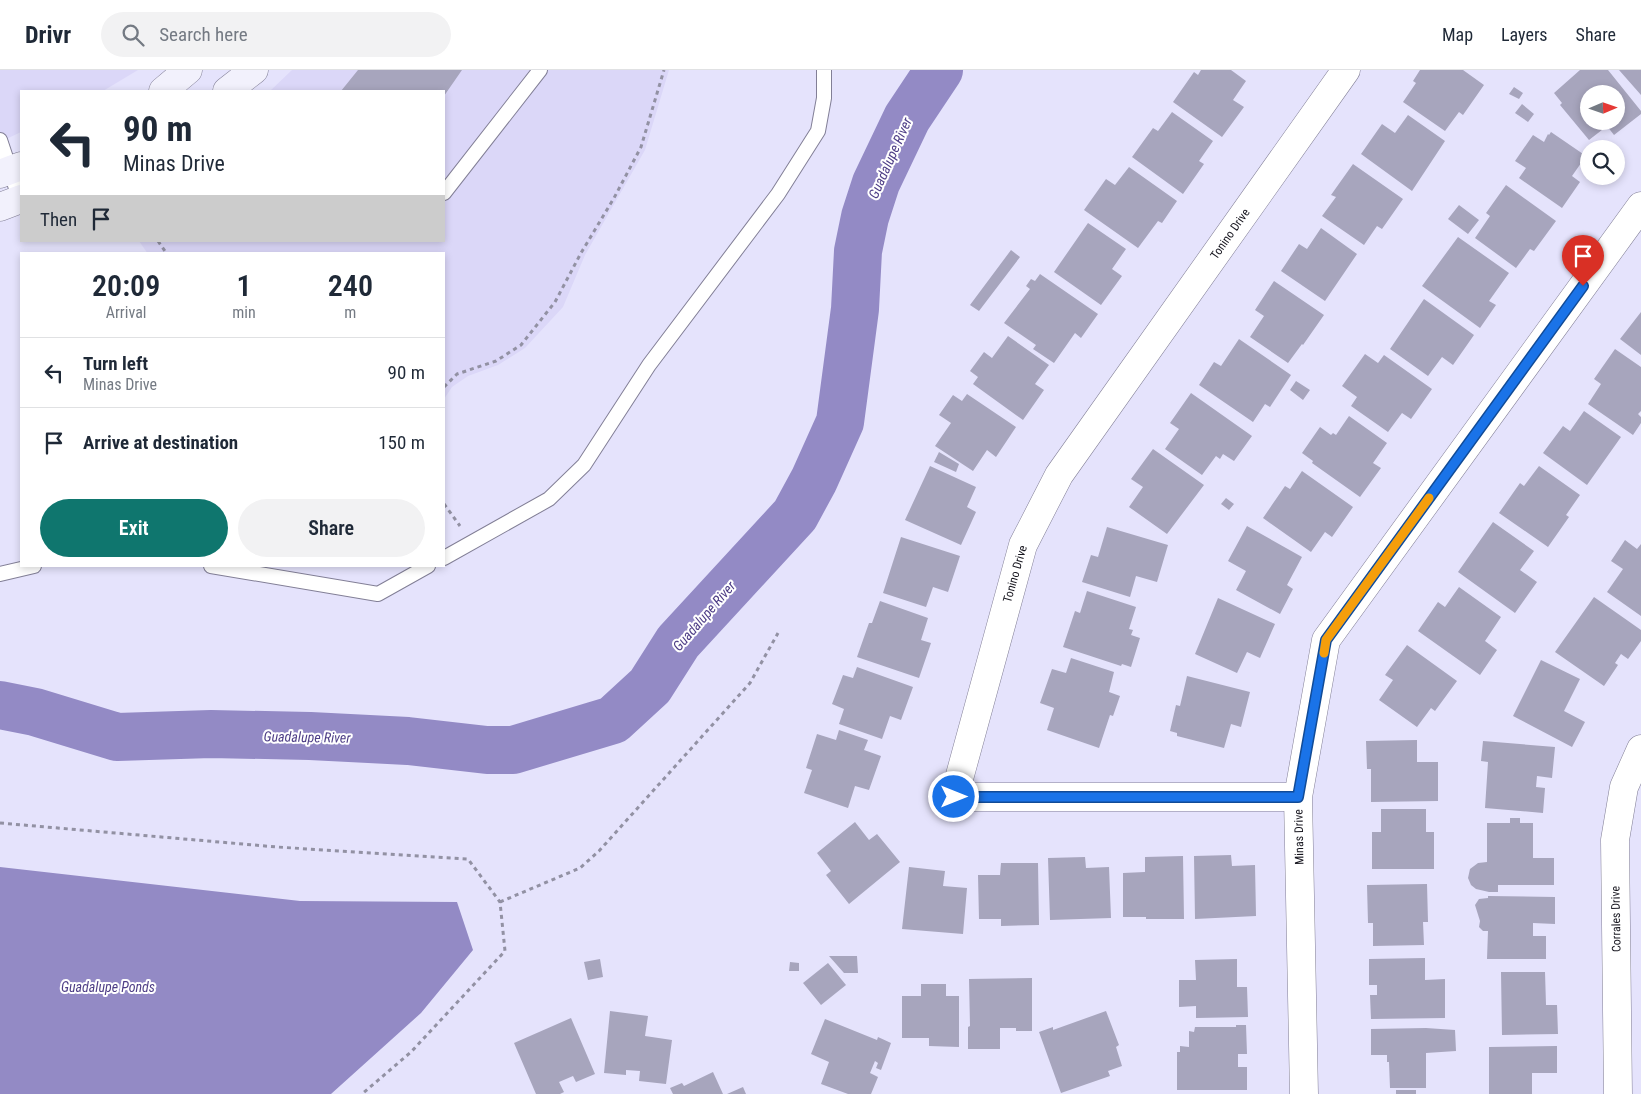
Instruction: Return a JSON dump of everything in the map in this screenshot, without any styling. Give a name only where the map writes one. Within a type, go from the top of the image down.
[{"type":"street","points":[[164,90],[188,70]]},
{"type":"street","points":[[228,90],[254,70]]},
{"type":"street","name":"Tonino Drive","points":[[1298,797],[954,797],[1023,545],[1059,475],[1346,70]]},
{"type":"street","name":"Minas Drive","points":[[1304,1094],[1298,797],[1326,640],[1641,206]]},
{"type":"street","name":"Corrales Drive","points":[[1618,1094],[1615,840],[1624,787],[1641,749]]},
{"type":"lane","points":[[445,192],[540,70]]},
{"type":"lane","points":[[445,557],[549,500],[584,465],[649,365],[778,194],[818,131],[824,98],[824,70]]},
{"type":"lane","points":[[0,140],[10,170],[14,202]]},
{"type":"lane","points":[[0,574],[30,567]]},
{"type":"lane","points":[[217,567],[378,594],[426,567]]},
{"type":"path","points":[[445,386],[457,374],[496,361],[521,345],[555,302],[641,147],[664,70]]},
{"type":"path","points":[[445,505],[473,542]]},
{"type":"path","points":[[500,902],[580,868],[599,851],[750,683],[778,633]]},
{"type":"path","points":[[0,823],[277,847],[468,859],[500,902],[505,951],[411,1052],[362,1094]]},
{"type":"shaded area","points":[[0,70],[138,70],[105,90],[20,90],[20,132],[0,142]]},
{"type":"shaded area","points":[[292,70],[669,70],[645,150],[585,255],[563,307],[525,348],[498,365],[468,376],[452,387],[445,398],[445,252],[147,252],[140,242],[445,242],[445,90],[271,90]]},
{"type":"water","name":"Guadalupe Ponds","points":[[0,867],[300,901],[457,902],[473,950],[421,1013],[331,1094],[0,1094]]},
{"type":"building","points":[[358,70],[462,70],[445,95],[445,90],[342,90]]},
{"type":"building","points":[[1201,70],[1231,70],[1246,81],[1233,100],[1244,107],[1222,137],[1173,102],[1194,72],[1198,75]]},
{"type":"building","points":[[1420,70],[1463,70],[1484,85],[1463,115],[1459,112],[1445,131],[1403,102],[1416,83],[1413,81]]},
{"type":"building","points":[[1580,70],[1608,70],[1620,85],[1580,85],[1580,129],[1560,105],[1562,103],[1554,93]]},
{"type":"building","points":[[1619,70],[1641,70],[1641,95]]},
{"type":"building","points":[[1514,87],[1523,93],[1519,99],[1509,94]]},
{"type":"building","points":[[1625,91],[1641,111],[1641,114],[1625,126]]},
{"type":"building","points":[[1522,104],[1534,114],[1528,122],[1515,113]]},
{"type":"building","points":[[1172,112],[1213,141],[1199,161],[1204,164],[1183,194],[1132,157],[1153,128],[1158,131]]},
{"type":"building","points":[[1408,115],[1445,141],[1412,191],[1361,154],[1382,124],[1395,133]]},
{"type":"building","points":[[1581,130],[1602,130],[1589,140]]},
{"type":"building","points":[[1610,130],[1620,130],[1614,135]]},
{"type":"building","points":[[1551,132],[1580,152],[1580,165],[1572,176],[1580,182],[1562,208],[1519,178],[1526,168],[1515,161],[1533,135],[1544,142]]},
{"type":"building","points":[[1353,164],[1403,199],[1382,229],[1377,226],[1364,245],[1322,216],[1336,197],[1331,195]]},
{"type":"building","points":[[1129,167],[1177,201],[1162,223],[1158,221],[1138,248],[1084,210],[1106,179],[1115,185]]},
{"type":"building","points":[[1506,185],[1556,221],[1534,251],[1530,249],[1516,268],[1475,238],[1490,216],[1486,213]]},
{"type":"building","points":[[1459,205],[1479,220],[1468,234],[1448,219]]},
{"type":"building","points":[[1088,223],[1126,249],[1112,269],[1122,276],[1101,305],[1054,272]]},
{"type":"building","points":[[1321,228],[1357,254],[1325,301],[1281,271],[1299,244],[1307,249]]},
{"type":"building","points":[[1458,237],[1509,273],[1489,301],[1496,305],[1480,328],[1422,286]]},
{"type":"building","points":[[1011,250],[1020,257],[979,311],[970,305]]},
{"type":"building","points":[[1040,274],[1098,314],[1081,338],[1075,333],[1054,363],[1033,349],[1036,345],[1004,323],[1030,289],[1026,286],[1031,279],[1035,281]]},
{"type":"building","points":[[1274,281],[1324,315],[1288,363],[1250,337],[1264,316],[1255,310]]},
{"type":"building","points":[[1424,299],[1474,335],[1453,365],[1442,357],[1428,376],[1390,349]]},
{"type":"building","points":[[1641,312],[1641,355],[1620,339]]},
{"type":"building","points":[[1008,336],[1049,365],[1035,384],[1044,390],[1023,420],[973,384],[978,377],[970,371],[984,352],[992,358]]},
{"type":"building","points":[[1239,339],[1291,375],[1270,407],[1265,404],[1253,422],[1199,385],[1214,362],[1221,366]]},
{"type":"building","points":[[1615,349],[1641,367],[1641,411],[1638,414],[1641,417],[1641,423],[1633,435],[1588,404],[1601,384],[1594,379]]},
{"type":"building","points":[[1365,354],[1378,363],[1384,355],[1432,389],[1411,419],[1402,413],[1388,432],[1351,406],[1357,397],[1342,386]]},
{"type":"building","points":[[1296,381],[1310,390],[1303,400],[1290,390]]},
{"type":"building","points":[[1191,393],[1252,436],[1234,461],[1223,454],[1220,459],[1216,456],[1202,475],[1165,449],[1179,429],[1170,423]]},
{"type":"building","points":[[967,394],[1016,427],[996,457],[987,450],[973,471],[935,446],[951,423],[939,415],[953,395],[962,401]]},
{"type":"building","points":[[1584,411],[1621,437],[1587,485],[1543,453],[1563,426],[1570,431]]},
{"type":"building","points":[[1349,416],[1387,443],[1373,463],[1381,468],[1360,497],[1312,463],[1313,461],[1302,453],[1320,427],[1331,435],[1333,433],[1336,435]]},
{"type":"building","points":[[1153,449],[1204,485],[1167,534],[1129,507],[1143,487],[1131,479]]},
{"type":"building","points":[[939,452],[959,464],[956,472],[934,462]]},
{"type":"building","points":[[930,466],[976,487],[967,507],[976,512],[961,545],[905,520]]},
{"type":"building","points":[[1539,466],[1580,495],[1566,515],[1569,517],[1548,547],[1499,513],[1520,483],[1524,486]]},
{"type":"building","points":[[1302,471],[1353,507],[1332,537],[1325,532],[1311,552],[1263,518],[1285,486],[1290,489]]},
{"type":"building","points":[[1226,498],[1234,504],[1229,510],[1221,504]]},
{"type":"building","points":[[1493,522],[1534,551],[1520,570],[1537,582],[1515,613],[1458,572]]},
{"type":"building","points":[[1247,526],[1302,557],[1287,585],[1293,589],[1280,614],[1236,590],[1246,571],[1228,561]]},
{"type":"building","points":[[1107,527],[1168,545],[1157,582],[1136,576],[1130,597],[1082,582],[1091,555],[1098,557]]},
{"type":"building","points":[[901,537],[960,556],[948,592],[933,587],[926,607],[883,593]]},
{"type":"building","points":[[1625,540],[1637,549],[1641,544],[1641,616],[1607,592],[1623,569],[1611,561]]},
{"type":"building","points":[[1459,587],[1501,617],[1485,641],[1497,650],[1480,675],[1418,631],[1438,602],[1445,607]]},
{"type":"building","points":[[1087,591],[1136,607],[1129,629],[1133,630],[1131,635],[1140,638],[1131,667],[1122,664],[1121,666],[1063,647],[1075,611],[1080,613]]},
{"type":"building","points":[[1594,597],[1641,630],[1641,641],[1628,659],[1621,654],[1615,663],[1618,665],[1604,686],[1555,652]]},
{"type":"building","points":[[1218,598],[1275,624],[1260,658],[1247,652],[1237,673],[1195,654]]},
{"type":"building","points":[[880,601],[928,618],[921,640],[931,643],[919,678],[857,657],[869,623],[872,623]]},
{"type":"building","points":[[1407,645],[1457,681],[1435,711],[1431,708],[1417,727],[1379,700],[1393,680],[1385,675]]},
{"type":"building","points":[[1071,658],[1114,672],[1109,692],[1120,696],[1113,716],[1110,715],[1099,748],[1047,730],[1054,708],[1040,703],[1052,669],[1066,673]]},
{"type":"building","points":[[1541,660],[1580,679],[1564,711],[1585,722],[1572,747],[1513,716]]},
{"type":"building","points":[[857,667],[913,687],[901,720],[890,716],[882,739],[839,724],[844,709],[832,704],[843,675],[853,678]]},
{"type":"building","points":[[1187,676],[1250,692],[1241,727],[1231,724],[1224,748],[1177,736],[1177,733],[1170,731],[1176,705],[1180,706]]},
{"type":"building","points":[[839,730],[868,740],[864,750],[881,756],[869,790],[855,786],[848,808],[804,793],[812,770],[806,768],[817,734],[836,740]]},
{"type":"building","points":[[1417,740],[1417,762],[1438,762],[1438,801],[1371,802],[1371,769],[1367,769],[1366,741]]},
{"type":"building","points":[[1483,741],[1555,747],[1552,778],[1537,776],[1536,787],[1545,788],[1543,813],[1485,808],[1488,762],[1481,761]]},
{"type":"building","points":[[1381,809],[1426,809],[1426,832],[1434,832],[1434,869],[1372,869],[1372,832],[1381,832]]},
{"type":"building","points":[[1510,818],[1520,818],[1520,823],[1533,823],[1533,858],[1554,858],[1554,885],[1498,885],[1498,892],[1489,892],[1476,889],[1471,885],[1468,878],[1470,869],[1478,863],[1487,862],[1487,823],[1510,823]]},
{"type":"building","points":[[855,822],[869,840],[877,834],[900,862],[849,904],[826,875],[831,871],[817,853]]},
{"type":"building","points":[[1231,855],[1232,866],[1255,865],[1256,916],[1195,919],[1194,856]]},
{"type":"building","points":[[1183,856],[1184,919],[1123,917],[1123,873],[1145,872],[1145,857]]},
{"type":"building","points":[[1085,857],[1086,868],[1109,867],[1111,918],[1050,920],[1048,858]]},
{"type":"building","points":[[1001,863],[1038,863],[1039,925],[1001,926],[1001,919],[979,919],[978,875],[1000,875]]},
{"type":"building","points":[[909,867],[945,871],[943,886],[967,888],[963,934],[902,929]]},
{"type":"building","points":[[1427,884],[1428,922],[1423,922],[1424,945],[1373,946],[1373,923],[1368,923],[1367,885]]},
{"type":"building","points":[[1488,896],[1555,897],[1555,924],[1533,923],[1533,936],[1546,936],[1546,959],[1487,959],[1488,931],[1483,931],[1479,927],[1480,921],[1475,905],[1479,899],[1488,898]]},
{"type":"building","points":[[829,956],[857,956],[858,973],[844,973]]},
{"type":"building","points":[[1425,958],[1425,980],[1445,979],[1445,1018],[1371,1019],[1370,995],[1377,995],[1377,985],[1369,985],[1369,959]]},
{"type":"building","points":[[600,959],[603,977],[588,980],[584,962]]},
{"type":"building","points":[[1237,959],[1237,987],[1247,987],[1248,1017],[1196,1018],[1196,1006],[1179,1007],[1179,980],[1196,980],[1195,960]]},
{"type":"building","points":[[790,962],[799,963],[799,971],[789,971]]},
{"type":"building","points":[[828,963],[846,985],[821,1005],[803,983]]},
{"type":"building","points":[[1501,972],[1545,972],[1546,1005],[1557,1005],[1558,1034],[1502,1035]]},
{"type":"building","points":[[1032,978],[1032,1031],[1000,1028],[1000,1049],[968,1049],[968,1027],[970,1026],[969,979]]},
{"type":"building","points":[[921,984],[946,984],[946,996],[959,996],[959,1047],[929,1046],[929,1038],[902,1038],[902,996],[921,996]]},
{"type":"building","points":[[610,1011],[648,1016],[645,1036],[672,1040],[666,1084],[639,1081],[640,1071],[626,1070],[626,1075],[604,1073]]},
{"type":"building","points":[[1106,1011],[1119,1045],[1116,1047],[1122,1066],[1108,1071],[1110,1076],[1061,1093],[1039,1032],[1053,1027],[1053,1030]]},
{"type":"building","points":[[571,1018],[595,1074],[576,1082],[573,1076],[559,1082],[564,1092],[560,1094],[536,1094],[514,1043]]},
{"type":"building","points":[[825,1019],[877,1040],[878,1037],[891,1043],[881,1070],[876,1068],[878,1063],[875,1061],[870,1073],[878,1077],[871,1094],[848,1094],[821,1084],[829,1062],[811,1054]]},
{"type":"building","points":[[1236,1025],[1246,1025],[1247,1054],[1238,1054],[1238,1067],[1247,1067],[1247,1090],[1177,1090],[1177,1052],[1180,1052],[1180,1046],[1189,1047],[1189,1031],[1194,1032],[1195,1027],[1236,1027]]},
{"type":"building","points":[[1426,1028],[1455,1030],[1456,1051],[1426,1053],[1426,1088],[1390,1088],[1387,1055],[1371,1055],[1371,1029]]},
{"type":"building","points":[[1557,1046],[1557,1073],[1532,1073],[1532,1094],[1489,1094],[1489,1047]]},
{"type":"building","points":[[713,1072],[723,1094],[673,1094],[670,1088],[682,1083],[684,1086]]},
{"type":"building","points":[[743,1087],[746,1094],[727,1094]]},
{"type":"building","points":[[1396,1090],[1416,1090],[1416,1094],[1396,1094]]},
{"type":"waterway","name":"Guadalupe River","points":[[0,705],[35,712],[117,737],[211,734],[310,736],[408,741],[487,750],[513,750],[613,720],[650,686],[678,642],[795,515],[814,480],[840,422],[855,309],[858,251],[865,217],[876,183],[907,118],[939,70]]},
{"type":"slow traffic","points":[[1324,653],[1326,640],[1429,498]]},
{"type":"route","points":[[954,797],[1298,797],[1326,640],[1583,286]]}]
